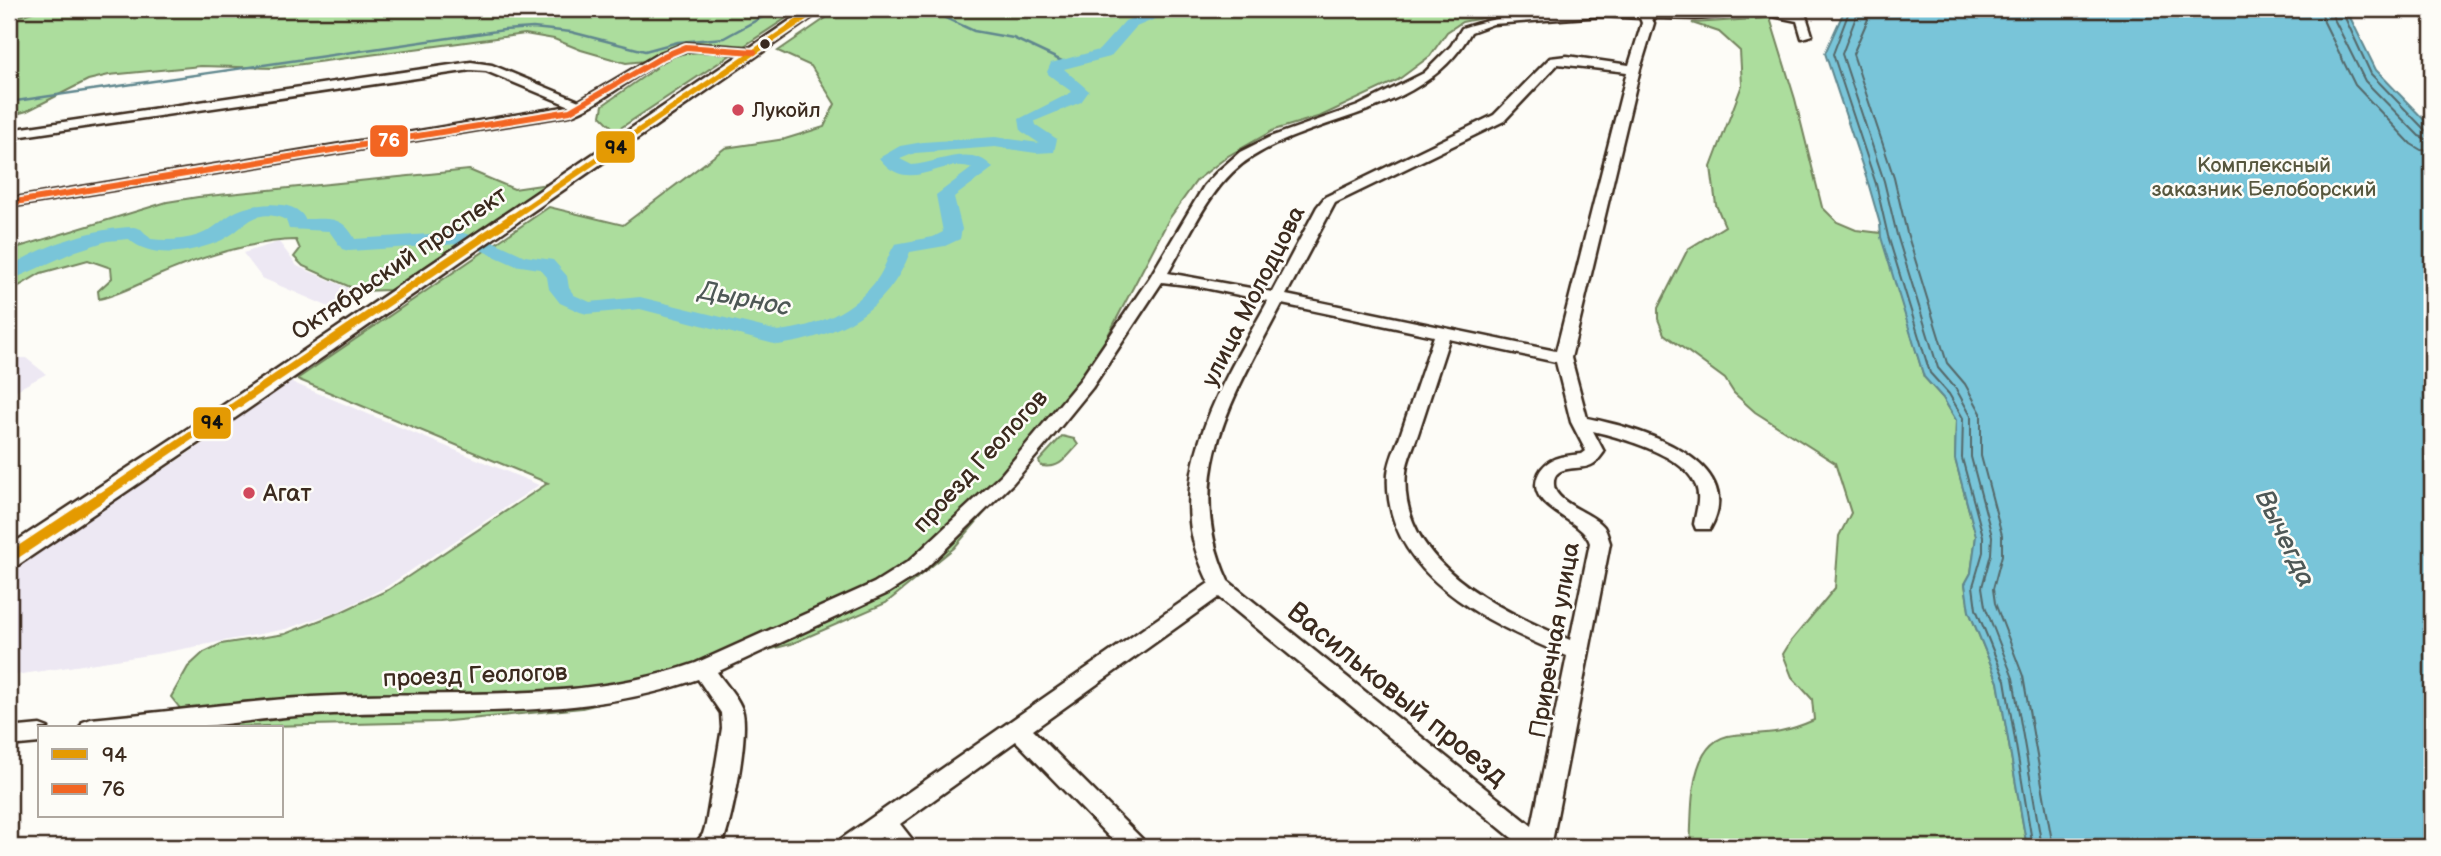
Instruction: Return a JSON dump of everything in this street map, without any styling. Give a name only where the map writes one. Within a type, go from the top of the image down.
[{"type":"main road","name":"Октябрьский проспект","points":[[9,558],[113,490],[817,9]]},
{"type":"street","name":"проезд Геологов","points":[[111,726],[313,706],[460,704],[585,697],[645,687],[703,669],[881,588],[937,548],[1007,479],[1086,384],[1158,277],[1211,186],[1238,160],[1286,136],[1363,109],[1428,76],[1472,27],[1514,19],[1643,13],[1695,16],[1755,11],[1783,13],[1802,18],[1807,34]]},
{"type":"street","name":"Приречная улица","points":[[1539,847],[1600,543],[1596,530],[1552,501],[1544,491],[1545,479],[1558,463],[1587,460],[1595,452],[1580,422],[1563,358],[1634,69],[1648,23],[1643,13]]},
{"type":"street","points":[[9,203],[570,111],[664,55],[686,47],[754,52]]},
{"type":"street","name":"улица Молодцова","points":[[1220,586],[1211,571],[1198,523],[1198,487],[1207,442],[1233,382],[1324,207],[1331,200],[1499,118],[1554,61],[1567,60],[1634,69]]},
{"type":"street","points":[[9,134],[471,66],[488,68],[582,106]]},
{"type":"street","points":[[1158,277],[1195,281],[1563,358]]},
{"type":"street","points":[[1443,333],[1397,471],[1395,489],[1401,515],[1415,544],[1435,570],[1461,592],[1494,614],[1578,652]]},
{"type":"street","points":[[1580,422],[1637,437],[1666,451],[1699,473],[1706,485],[1707,502],[1703,524]]},
{"type":"street","points":[[849,847],[1220,586]]},
{"type":"street","name":"Васильковый проезд","points":[[1220,586],[1539,847]]},
{"type":"street","points":[[703,669],[732,711],[733,727],[718,824],[713,840],[705,847]]},
{"type":"street","points":[[1018,729],[1134,847]]},
{"type":"street","points":[[9,737],[38,734]]},
{"type":"street","points":[[885,823],[906,847]]},
{"type":"shaded area","points":[[279,242],[297,266],[362,294],[336,310],[262,278],[243,253]]},
{"type":"shaded area","points":[[9,358],[26,358],[46,374],[9,394]]},
{"type":"shaded area","points":[[291,382],[539,485],[386,587],[339,611],[286,629],[162,653],[9,676],[9,571],[189,453]]},
{"type":"green space","points":[[43,9],[800,9],[616,131],[601,116],[603,105],[656,68],[654,64],[645,61],[626,63],[554,39],[525,34],[273,68],[201,66],[109,75],[88,80],[27,111],[9,116],[9,19]]},
{"type":"green space","points":[[839,9],[1600,9],[1482,18],[1462,22],[1447,32],[1430,56],[1398,80],[1321,116],[1274,130],[1228,156],[1197,180],[1169,219],[1062,423],[954,548],[886,603],[791,644],[749,655],[668,688],[582,708],[439,722],[179,726],[179,707],[171,697],[188,667],[204,652],[221,644],[285,634],[388,590],[548,483],[297,379],[549,207],[623,225],[725,148],[785,139],[824,127],[835,104],[811,66],[778,51]]},
{"type":"green space","points":[[1770,18],[1795,99],[1822,207],[1837,222],[1856,230],[1881,233],[1924,377],[1943,398],[1956,420],[1955,459],[1976,536],[1971,573],[1965,584],[1969,611],[1998,682],[2027,847],[1690,847],[1695,779],[1707,749],[1718,740],[1734,735],[1784,730],[1814,720],[1812,699],[1792,677],[1783,654],[1835,588],[1839,536],[1851,513],[1835,463],[1755,412],[1734,393],[1725,379],[1664,334],[1658,319],[1658,308],[1688,249],[1725,226],[1716,205],[1711,167],[1742,85],[1740,51],[1719,32],[1692,23]]},
{"type":"green space","points":[[469,170],[514,189],[548,184],[390,290],[359,291],[303,266],[294,257],[300,249],[296,240],[262,243],[209,256],[99,299],[98,291],[112,278],[111,268],[88,260],[41,273],[9,292],[9,250],[167,202]]},
{"type":"green space","points":[[1062,436],[1074,439],[1078,445],[1058,464],[1041,466],[1039,461]]},
{"type":"water","name":"Вычегда","points":[[1845,9],[2346,9],[2376,70],[2432,128],[2432,847],[2027,847],[1998,682],[1969,611],[1965,584],[1971,573],[1976,536],[1955,459],[1956,420],[1943,398],[1924,377],[1881,237],[1869,186],[1825,53]]},
{"type":"waterway","points":[[9,102],[504,30],[533,28],[571,32],[645,51],[678,42],[724,38],[777,9]]},
{"type":"waterway","points":[[926,9],[974,31],[1013,38],[1064,62]]},
{"type":"waterway","name":"Дырнос","points":[[9,275],[51,253],[88,240],[134,233],[145,244],[180,245],[215,236],[241,216],[261,211],[276,211],[295,217],[296,225],[332,225],[340,229],[349,245],[459,238],[483,244],[521,261],[546,264],[557,276],[559,289],[567,299],[587,308],[640,303],[778,338],[798,335],[818,330],[855,312],[884,284],[895,267],[902,248],[938,242],[953,235],[945,195],[984,168],[961,160],[911,171],[888,158],[915,148],[995,142],[1048,148],[1048,139],[1027,127],[1027,119],[1075,98],[1081,91],[1055,72],[1057,66],[1100,56],[1108,51],[1131,24],[1148,15],[1172,9]]},
{"type":"waterway","name":"Дырнос","points":[[1264,9],[1302,13],[1338,9]]},
{"type":"transit line","name":"94","points":[[9,558],[230,411],[817,9]]},
{"type":"transit line","name":"76","points":[[9,203],[570,111],[664,56],[686,47],[754,52]]},
{"type":"place","name":"Лукойл","points":[[738,110]]},
{"type":"place","name":"Агат","points":[[249,493]]},
{"type":"park label","name":"Комплексный заказник Белоборский","points":[[2264,177]]}]
